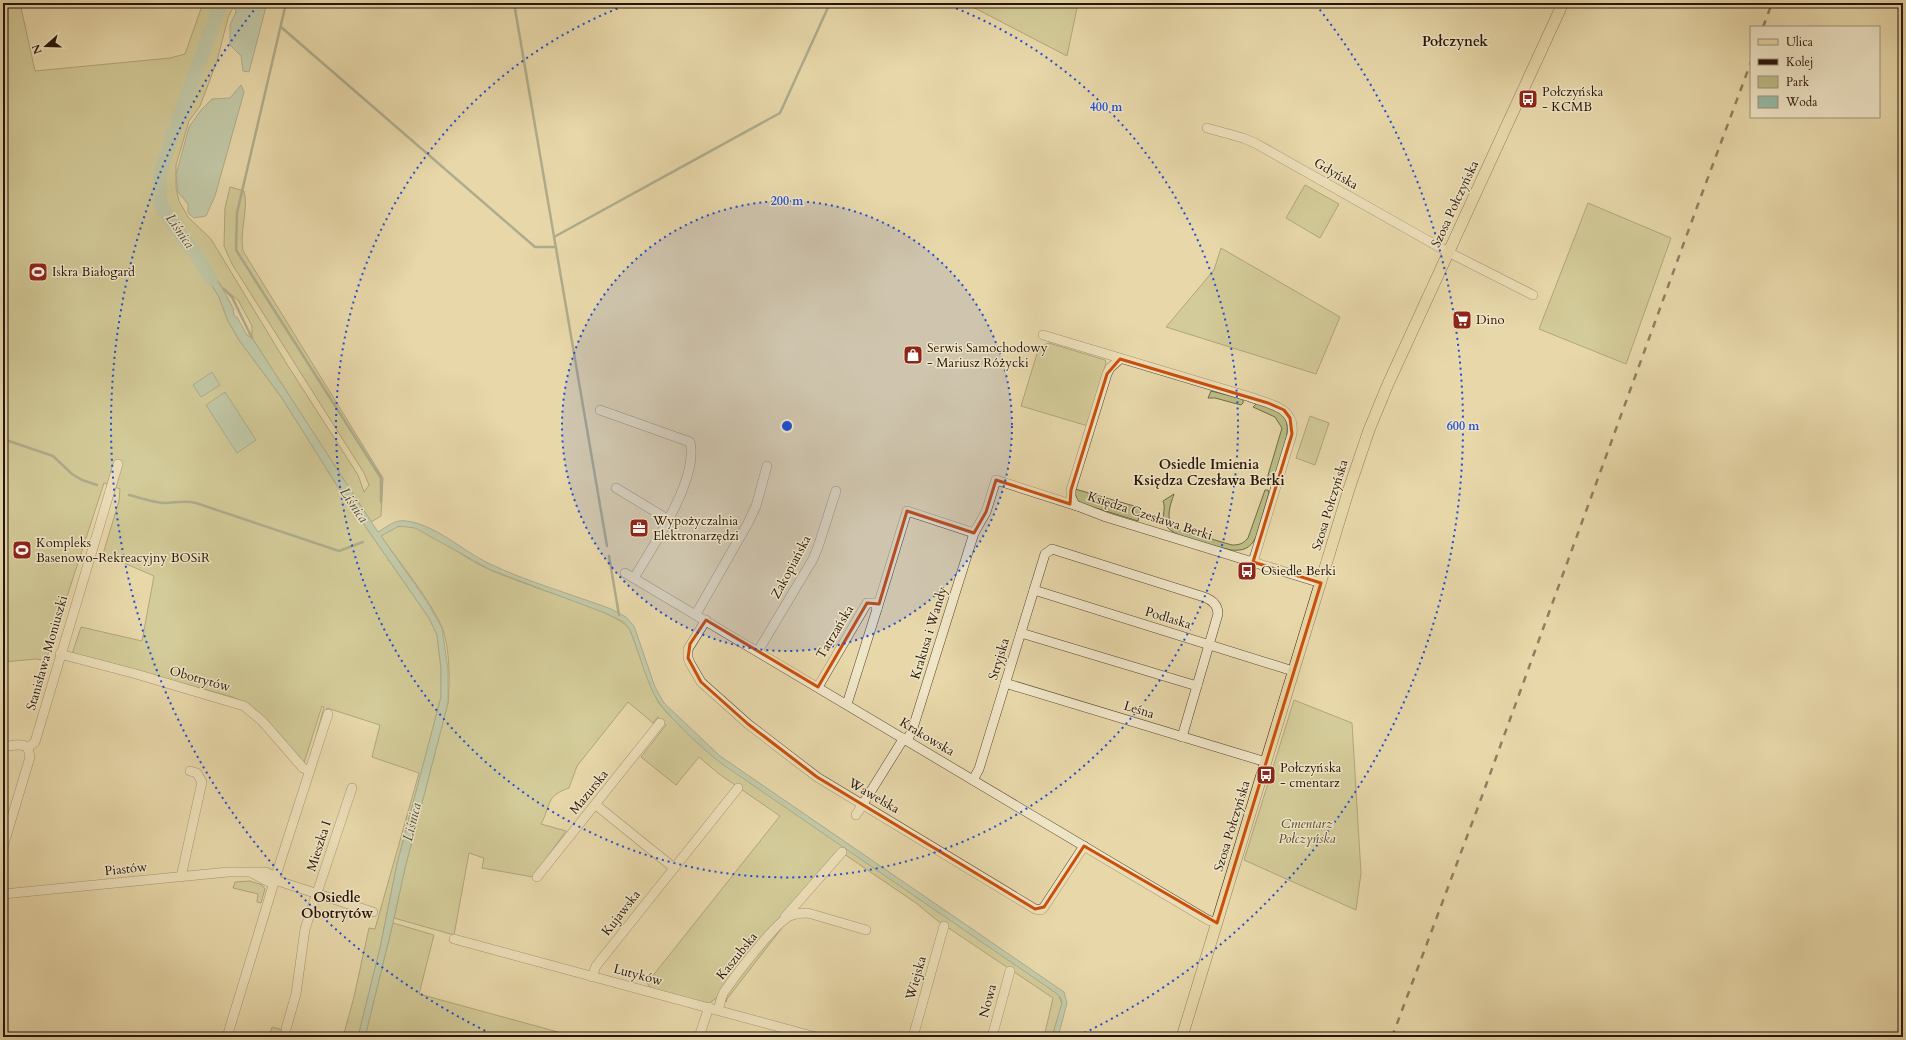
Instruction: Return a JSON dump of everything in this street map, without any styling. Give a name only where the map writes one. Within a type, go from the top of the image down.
[{"type":"main road","name":"Szosa Połczyńska","points":[[1182,1037],[1349,489],[1369,430],[1393,372],[1563,3]]},
{"type":"street","name":"Gdyńska","points":[[1207,128],[1255,143],[1448,252],[1533,295]]},
{"type":"street","points":[[1042,335],[1108,353],[1120,359],[1268,403],[1284,410],[1288,414],[1292,425],[1292,434],[1253,562]]},
{"type":"street","name":"Księdza Czesława Berki","points":[[1120,359],[1110,368],[1107,374],[1071,490],[1074,503],[1080,507],[1321,583]]},
{"type":"street","points":[[600,410],[690,442],[692,450],[686,477],[668,520],[634,578]]},
{"type":"street","name":"Stanisława Moniuszki","points":[[3,847],[30,757],[28,748],[35,742],[60,654],[118,464]]},
{"type":"street","points":[[696,614],[748,523],[756,506],[767,466]]},
{"type":"street","name":"Krakusa i Wandy","points":[[856,815],[912,731],[974,533],[986,512],[996,480],[1080,507]]},
{"type":"street","points":[[616,488],[668,520]]},
{"type":"street","name":"Zakopiańska","points":[[758,651],[813,559],[836,491]]},
{"type":"street","name":"Tatrzańska","points":[[847,704],[907,511],[974,533]]},
{"type":"street","name":"Stryjska","points":[[973,780],[979,769],[1045,554],[1052,549],[1210,600],[1216,606],[1218,612],[1210,644]]},
{"type":"street","name":"Krakowska","points":[[624,573],[696,614],[1208,920],[1217,922]]},
{"type":"street","name":"Podlaska","points":[[1034,590],[1293,671]]},
{"type":"street","name":"Tatrzańska","points":[[818,687],[867,604],[875,603],[877,609]]},
{"type":"street","name":"Wawelska","points":[[706,620],[690,644],[688,653],[693,670],[701,682],[748,724],[817,777],[1035,909],[1041,910],[1044,907],[1084,846]]},
{"type":"street","points":[[1021,633],[1197,686]]},
{"type":"street","points":[[1182,737],[1210,644]]},
{"type":"street","name":"Obotrytów","points":[[60,654],[244,706],[262,721],[303,768],[309,770]]},
{"type":"street","name":"Leśna","points":[[1005,684],[1266,762]]},
{"type":"street","points":[[227,1037],[309,770],[318,748],[328,714]]},
{"type":"street","name":"Mazurska","points":[[537,877],[660,724]]},
{"type":"street","points":[[3,747],[21,745],[28,748]]},
{"type":"street","points":[[181,877],[202,782],[197,774],[190,771]]},
{"type":"street","name":"Mieszka I","points":[[286,1029],[296,994],[305,929],[352,788]]},
{"type":"street","name":"Kujawska","points":[[592,977],[596,966],[738,788]]},
{"type":"street","points":[[596,805],[674,868]]},
{"type":"street","name":"Kaszubska","points":[[699,1037],[713,1008],[750,958],[842,852]]},
{"type":"street","name":"Piastów","points":[[3,894],[228,872],[252,873],[269,882],[275,880],[373,912]]},
{"type":"street","name":"Kaszubska","points":[[782,921],[798,913],[808,914],[866,930]]},
{"type":"street","name":"Wiejska","points":[[913,1037],[944,926]]},
{"type":"street","name":"Lutyków","points":[[454,939],[816,1037]]},
{"type":"street","name":"Nowa","points":[[992,1037],[1010,971]]},
{"type":"highlighted area","points":[[1120,359],[1268,403],[1284,410],[1290,418],[1292,434],[1253,562],[1321,583],[1217,923],[1084,846],[1044,907],[1035,909],[817,777],[748,724],[701,682],[688,658],[690,644],[706,620],[818,687],[867,603],[879,604],[907,511],[974,533],[986,512],[996,480],[1070,504],[1071,490],[1107,374]]},
{"type":"green space","points":[[3,3],[20,3],[35,71],[170,58],[185,54],[203,3],[235,3],[228,18],[217,61],[200,106],[189,121],[176,165],[176,188],[179,201],[188,217],[211,239],[288,366],[358,475],[364,492],[369,485],[364,473],[232,264],[224,246],[225,208],[230,187],[244,191],[245,205],[242,236],[243,251],[383,478],[381,516],[371,522],[252,338],[252,326],[238,300],[224,289],[206,266],[196,259],[219,297],[228,321],[239,340],[282,398],[336,484],[429,618],[437,635],[441,668],[441,697],[397,864],[380,948],[358,1037],[343,1037],[354,997],[369,928],[375,929],[419,773],[372,757],[380,725],[327,708],[316,744],[313,747],[324,707],[322,706],[303,766],[264,717],[254,709],[233,697],[72,654],[81,627],[142,641],[154,576],[103,554],[119,501],[120,489],[104,483],[46,661],[36,659],[3,662]]},
{"type":"green space","points":[[965,3],[1078,3],[1067,56]]},
{"type":"green space","points":[[1305,185],[1339,204],[1320,238],[1286,218]]},
{"type":"green space","points":[[1588,203],[1671,238],[1626,364],[1539,329]]},
{"type":"green space","points":[[1221,248],[1340,317],[1316,374],[1166,327],[1214,270]]},
{"type":"green space","points":[[1049,343],[1105,360],[1106,363],[1088,426],[1021,406],[1039,347]]},
{"type":"green space","points":[[1211,391],[1243,399],[1243,403],[1241,405],[1215,398],[1208,398]]},
{"type":"green space","points":[[1257,403],[1279,412],[1287,423],[1284,447],[1274,479],[1272,480],[1268,478],[1268,475],[1282,428],[1275,417],[1253,407]]},
{"type":"green space","points":[[1310,416],[1329,423],[1315,465],[1296,458]]},
{"type":"green space","points":[[1075,489],[1141,508],[1138,521],[1080,503],[1076,498]]},
{"type":"green space","points":[[1265,490],[1268,490],[1269,493],[1256,537],[1249,547],[1243,549],[1231,550],[1183,537],[1168,528],[1164,522],[1163,501],[1174,494],[1169,518],[1170,522],[1177,529],[1232,545],[1243,543],[1248,538]]},
{"type":"green space","points":[[406,525],[434,536],[485,568],[602,612],[624,624],[630,630],[658,702],[667,713],[714,757],[1058,994],[1062,1004],[1052,1037],[1044,1037],[1053,998],[938,921],[916,903],[844,854],[718,997],[708,1004],[651,989],[647,983],[780,816],[719,774],[699,757],[676,785],[641,757],[666,725],[658,717],[653,723],[628,702],[577,766],[569,788],[561,791],[552,798],[541,824],[566,831],[533,877],[482,868],[484,858],[469,853],[454,935],[394,918],[405,868],[448,703],[449,685],[447,645],[442,627],[422,592],[381,536],[396,527]]},
{"type":"green space","name":"Cmentarz Połczyńska","points":[[1294,700],[1352,723],[1361,873],[1356,910],[1244,860]]},
{"type":"green space","points":[[250,881],[262,885],[265,889],[261,903],[257,902],[258,894],[233,888],[235,882]]},
{"type":"green space","points":[[393,923],[434,935],[419,994],[558,1032],[557,1037],[365,1037]]},
{"type":"green space","points":[[785,924],[726,1002],[727,994],[765,945]]},
{"type":"green space","points":[[272,1027],[306,1037],[269,1037]]},
{"type":"water","points":[[237,3],[267,3],[249,72],[243,71],[241,56],[230,45],[230,25],[236,12],[234,6]]},
{"type":"water","points":[[241,85],[244,92],[215,196],[206,216],[194,218],[188,213],[188,204],[178,192],[176,175],[189,127],[201,110],[212,99],[230,98]]},
{"type":"water","points":[[195,258],[208,269],[218,281],[234,310],[235,317],[237,317],[247,335],[252,338],[378,532],[398,521],[417,523],[428,527],[490,564],[534,582],[611,609],[626,617],[634,626],[655,687],[664,703],[720,756],[1064,992],[1067,1003],[1058,1037],[1052,1037],[1062,1003],[1061,998],[1056,993],[725,766],[687,733],[660,704],[655,696],[630,630],[624,622],[605,613],[491,570],[415,528],[399,526],[381,536],[428,603],[442,628],[448,669],[448,703],[405,868],[365,1037],[358,1037],[380,948],[397,864],[441,697],[441,668],[437,635],[429,618],[336,484],[282,398],[239,340],[228,321],[219,297]]},
{"type":"water","points":[[212,372],[220,385],[201,397],[193,385]]},
{"type":"water","points":[[225,392],[256,440],[237,453],[206,405]]},
{"type":"waterway","name":"Liśnica","points":[[211,279],[195,253],[160,203],[160,174],[171,139],[221,3]]},
{"type":"waterway","points":[[286,3],[237,213],[236,250],[381,478],[381,502]]},
{"type":"waterway","points":[[514,3],[607,546]]},
{"type":"waterway","points":[[554,237],[780,113],[830,3]]},
{"type":"waterway","points":[[281,27],[535,247],[556,247]]},
{"type":"waterway","points":[[224,289],[232,297],[252,338]]},
{"type":"waterway","points":[[3,439],[53,456],[72,474],[82,480],[97,485]]},
{"type":"waterway","points":[[129,495],[164,503],[196,503],[339,551],[363,542]]},
{"type":"waterway","points":[[609,556],[619,615]]},
{"type":"railway","points":[[1763,26],[1772,3]]},
{"type":"railway","points":[[1392,1037],[1478,807],[1750,65]]},
{"type":"place","name":"Połczyńska - KCMB","points":[[1528,99]]},
{"type":"place","name":"Iskra Białogard","points":[[38,272]]},
{"type":"place","name":"Dino","points":[[1462,320]]},
{"type":"place","name":"Serwis Samochodowy - Mariusz Różycki","points":[[913,355]]},
{"type":"place","name":"Wypożyczalnia Elektronarzędzi","points":[[639,528]]},
{"type":"place","name":"Kompleks Basenowo-Rekreacyjny BOSiR","points":[[22,550]]},
{"type":"place","name":"Osiedle Berki","points":[[1247,571]]},
{"type":"place","name":"Połczyńska - cmentarz","points":[[1266,775]]},
{"type":"district","name":"Połczynek","points":[[1455,41]]},
{"type":"district","name":"Osiedle Imienia Księdza Czesława Berki","points":[[1209,472]]},
{"type":"district","name":"Osiedle Obotrytów","points":[[337,906]]}]
